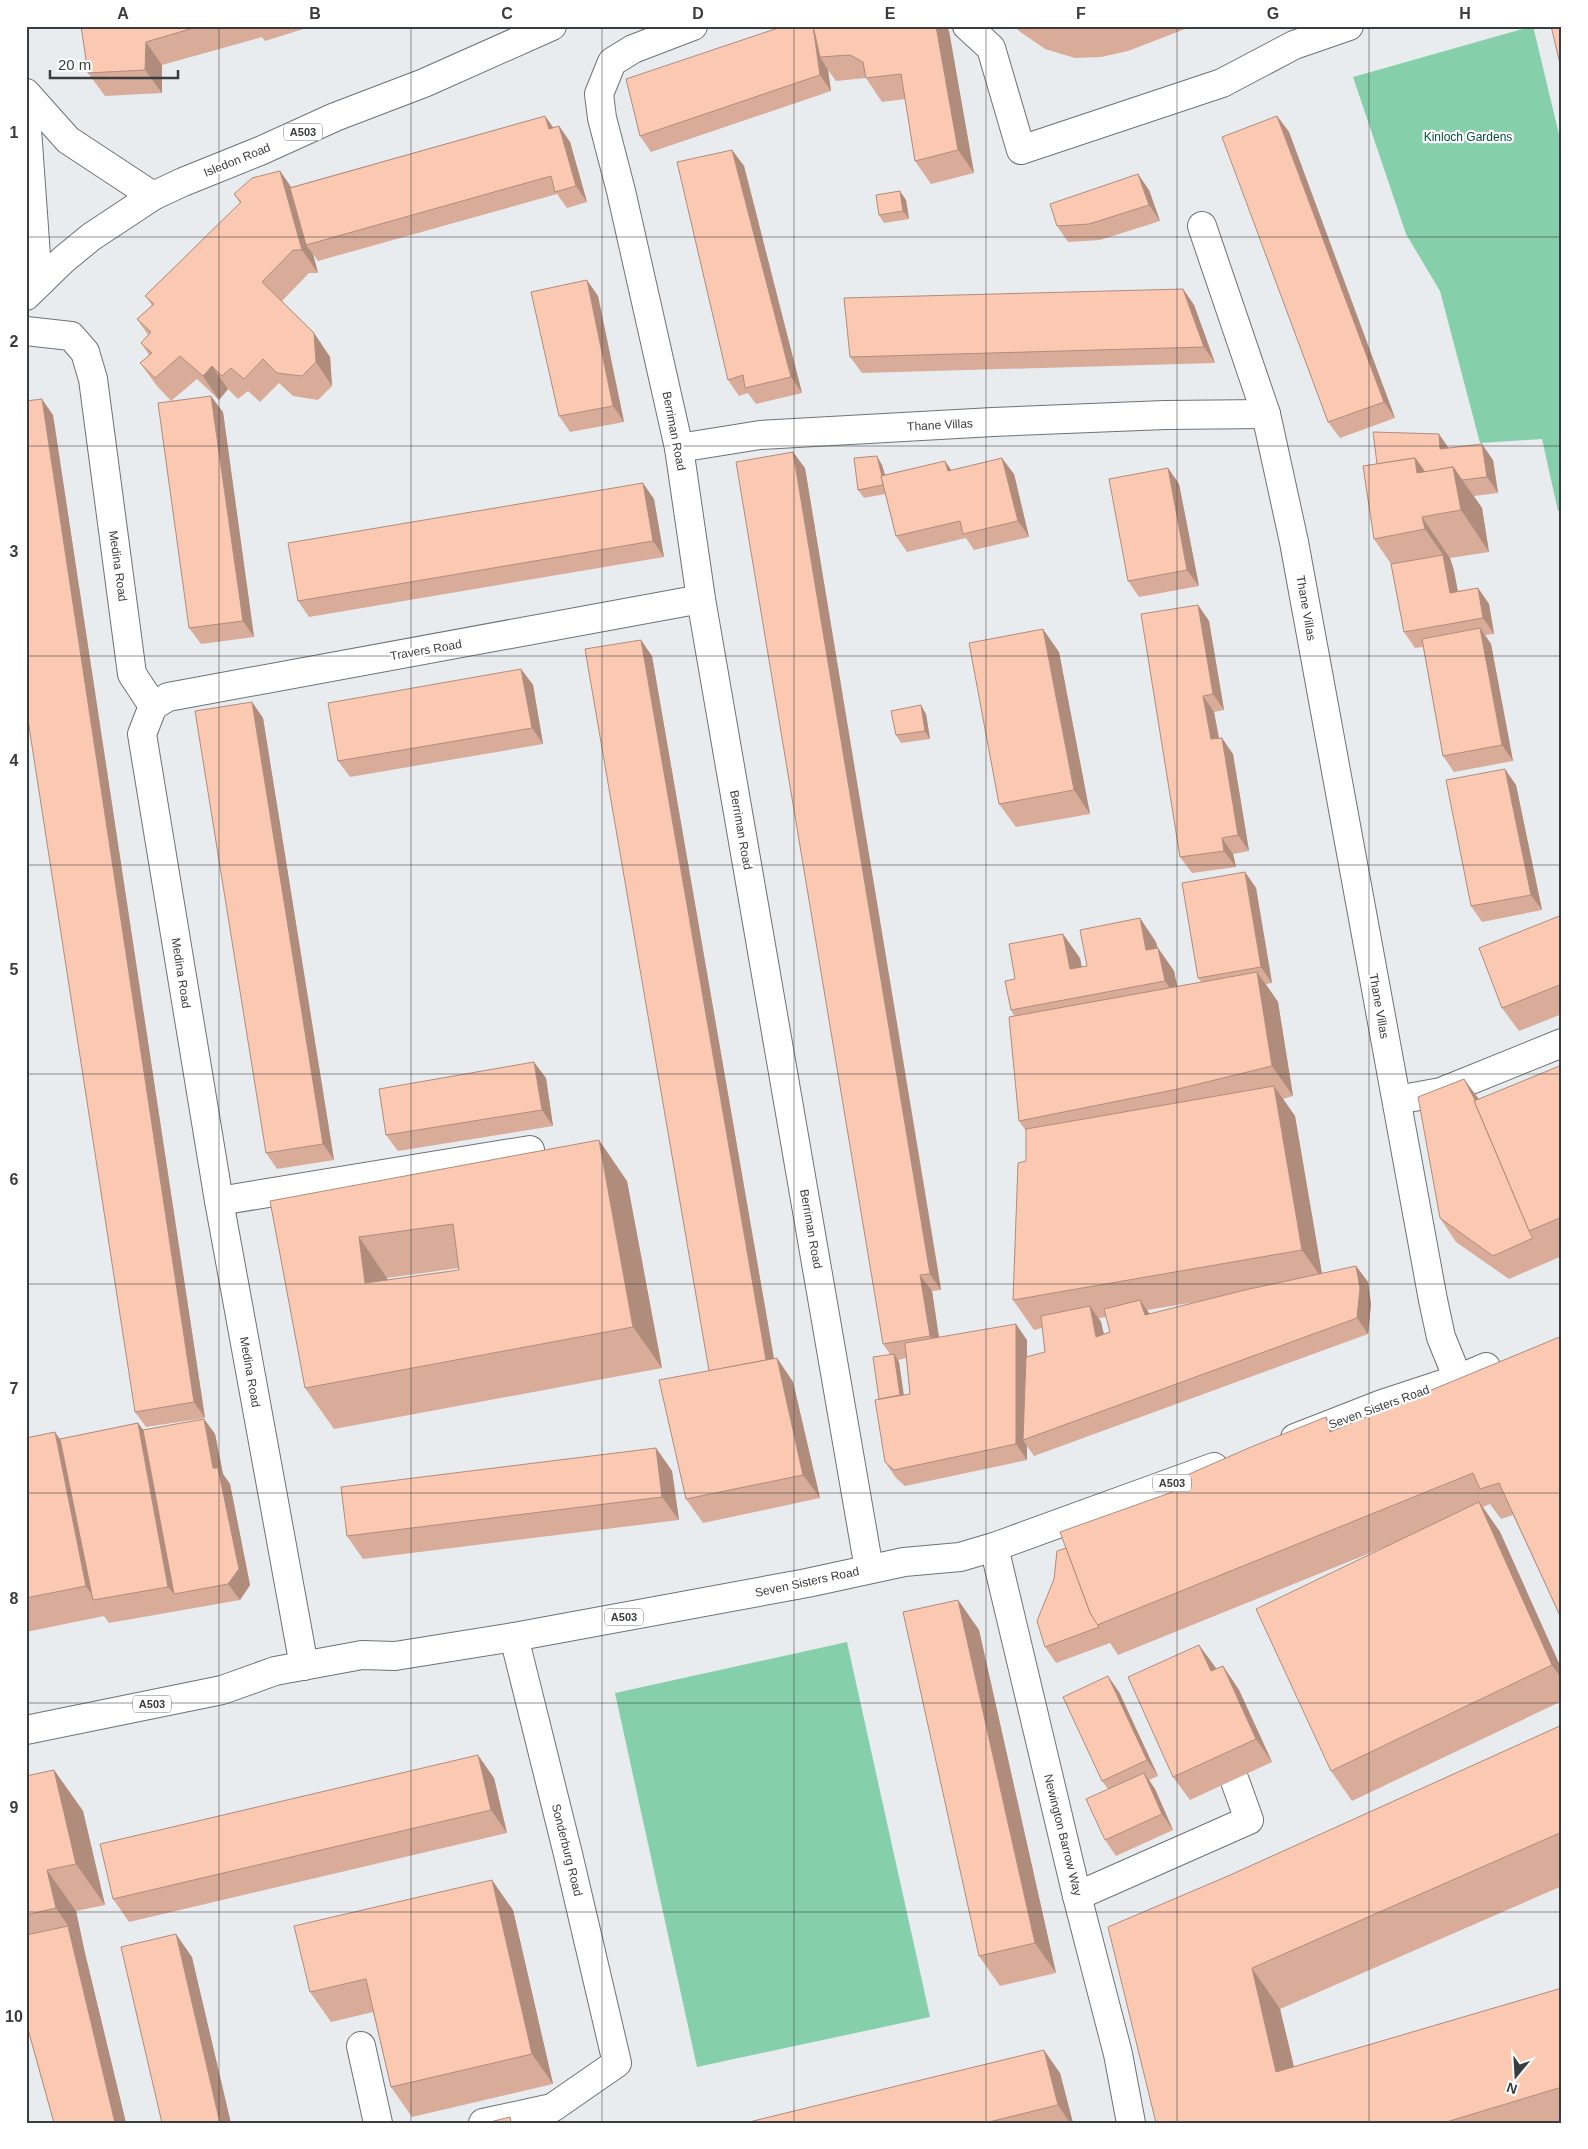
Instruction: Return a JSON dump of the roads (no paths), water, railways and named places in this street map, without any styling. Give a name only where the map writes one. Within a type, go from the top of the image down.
[{"type":"main road","name":"Isledon Road","points":[[32,290],[63,260],[91,237],[153,196],[183,182],[260,152],[335,117],[424,83],[552,26]]},
{"type":"main road","name":"Berriman Road","points":[[693,26],[633,49],[612,62],[599,94],[602,118],[621,191],[679,448],[701,599],[869,1569]]},
{"type":"main road","points":[[967,26],[991,48],[1021,150],[1222,83],[1294,45],[1348,26]]},
{"type":"main road","points":[[26,94],[68,140],[153,196]]},
{"type":"main road","points":[[26,115],[32,290]]},
{"type":"main road","points":[[1202,226],[1266,414]]},
{"type":"main road","name":"Medina Road","points":[[26,330],[71,336],[85,352],[93,379],[132,674],[153,706],[142,734],[219,1201],[304,1666]]},
{"type":"main road","name":"Thane Villas","points":[[679,448],[760,435],[993,422],[1165,415],[1266,414],[1294,542],[1438,1327],[1458,1379]]},
{"type":"main road","name":"Travers Road","points":[[153,706],[168,697],[701,599]]},
{"type":"main road","points":[[1396,1100],[1441,1092],[1562,1043]]},
{"type":"main road","points":[[219,1201],[530,1150]]},
{"type":"main road","name":"Seven Sisters Road","points":[[1271,1447],[1382,1404],[1458,1379],[1509,1358]]},
{"type":"main road","name":"Seven Sisters Road","points":[[26,1730],[222,1690],[275,1670],[362,1655],[395,1656],[514,1637],[807,1584],[904,1562],[960,1557],[994,1547],[1234,1460]]},
{"type":"main road","name":"Newington Barrow Way","points":[[994,1547],[1104,2005],[1118,2054],[1131,2123]]},
{"type":"main road","name":"Sonderburg Road","points":[[483,2123],[552,2108],[617,2063],[514,1637]]},
{"type":"main road","points":[[1078,1896],[1249,1820],[1235,1781]]},
{"type":"main road","points":[[1090,1945],[1117,1933]]},
{"type":"main road","points":[[361,2046],[378,2123]]},
{"type":"park label","name":"Kinloch Gardens","points":[[1468,137]]}]
